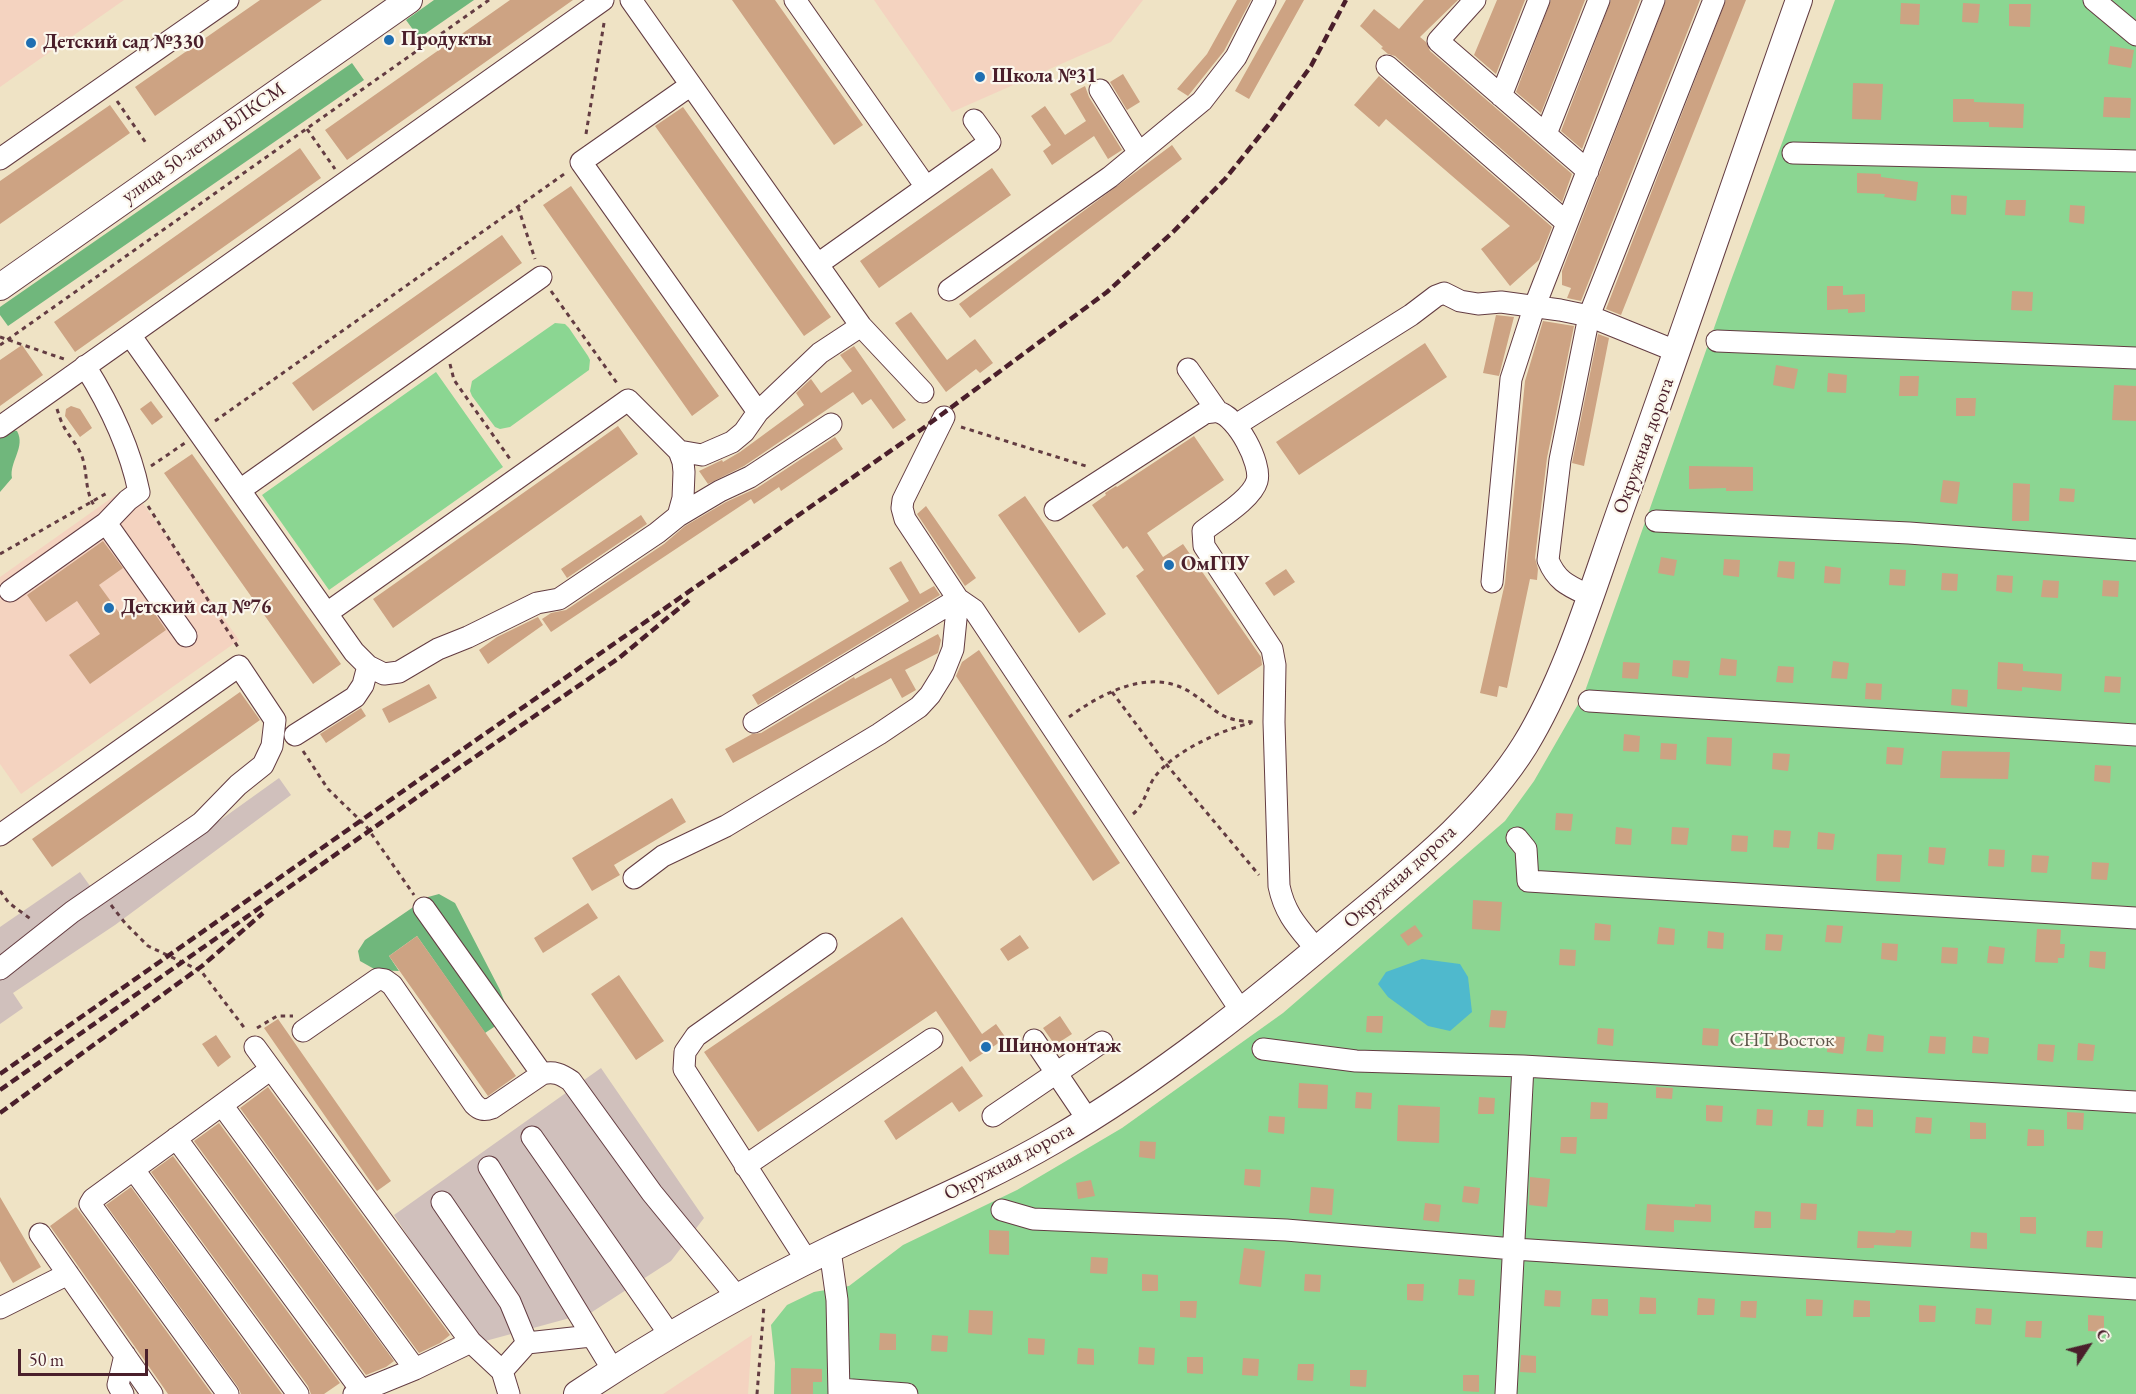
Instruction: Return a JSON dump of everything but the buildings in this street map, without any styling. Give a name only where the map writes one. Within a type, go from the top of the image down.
[{"type":"main road","name":"улица 50-летия ВЛКСМ","points":[[0,287],[409,0]]},
{"type":"main road","name":"Окружная дорога","points":[[577,1394],[670,1335],[767,1282],[1002,1168],[1088,1120],[1132,1091],[1241,1011],[1317,950],[1452,832],[1486,797],[1511,766],[1539,719],[1570,651],[1678,352],[1799,0]]},
{"type":"lane","points":[[0,159],[228,0]]},
{"type":"lane","points":[[0,427],[603,0]]},
{"type":"lane","points":[[631,0],[861,326],[923,392]]},
{"type":"lane","points":[[795,0],[926,187]]},
{"type":"lane","points":[[949,290],[1110,177],[1202,101],[1236,57],[1265,0]]},
{"type":"lane","points":[[1475,0],[1438,41],[1588,171]]},
{"type":"lane","points":[[1501,96],[1539,0]]},
{"type":"lane","points":[[1546,134],[1599,0]]},
{"type":"lane","points":[[1492,582],[1510,379],[1534,308],[1654,0]]},
{"type":"lane","points":[[1590,596],[1564,584],[1554,573],[1548,560],[1560,460],[1588,316],[1713,0]]},
{"type":"lane","points":[[2094,0],[2136,35]]},
{"type":"lane","points":[[1387,66],[1567,223]]},
{"type":"lane","points":[[691,85],[581,162],[758,412]]},
{"type":"lane","points":[[1100,90],[1139,153]]},
{"type":"lane","points":[[818,264],[990,142],[974,120]]},
{"type":"lane","points":[[1793,153],[2136,161]]},
{"type":"lane","points":[[240,490],[541,276]]},
{"type":"lane","points":[[1236,425],[1444,293],[1460,301],[1478,304],[1501,302],[1588,316],[1678,352]]},
{"type":"lane","points":[[684,472],[702,455],[732,442],[744,432],[758,412],[820,353],[861,326]]},
{"type":"lane","points":[[130,335],[354,652],[368,666],[384,674],[399,672],[438,649],[537,603],[560,599],[657,533],[678,516],[720,491],[750,477],[831,424]]},
{"type":"lane","points":[[1717,341],[2136,358]]},
{"type":"lane","points":[[10,591],[106,523],[128,500],[137,485],[100,390],[85,366]]},
{"type":"lane","points":[[1188,369],[1218,412],[1236,425],[1258,467],[1257,482],[1250,495],[1203,531],[1203,546],[1272,649],[1275,665],[1264,722],[1279,886],[1289,916],[1317,950]]},
{"type":"lane","points":[[327,613],[628,400],[679,451],[684,472],[683,498],[678,516]]},
{"type":"lane","points":[[1055,510],[1205,413],[1218,412]]},
{"type":"lane","points":[[944,417],[903,500],[902,508],[905,519],[958,599],[974,610],[1241,1011]]},
{"type":"lane","points":[[679,451],[702,455]]},
{"type":"lane","points":[[1656,521],[1910,532],[2136,550]]},
{"type":"lane","points":[[106,523],[186,636]]},
{"type":"lane","points":[[754,722],[958,599]]},
{"type":"lane","points":[[634,878],[663,856],[726,826],[879,734],[919,707],[930,695],[943,674],[953,649],[958,599]]},
{"type":"lane","points":[[0,835],[239,666],[275,720],[272,746],[263,765],[238,785],[201,824],[101,892],[0,969]]},
{"type":"lane","points":[[295,735],[355,697],[363,685],[368,666]]},
{"type":"lane","points":[[1589,701],[2136,735]]},
{"type":"lane","points":[[1517,838],[1526,849],[1528,881],[2136,918]]},
{"type":"lane","points":[[424,908],[542,1074]]},
{"type":"lane","points":[[807,1261],[684,1069],[685,1053],[696,1035],[826,944]]},
{"type":"lane","points":[[309,1027],[378,979],[385,980],[392,985],[479,1109],[486,1111],[492,1108],[542,1074],[550,1072],[562,1074],[572,1081],[652,1193],[738,1298]]},
{"type":"lane","points":[[746,1166],[932,1039]]},
{"type":"lane","points":[[1034,1040],[1088,1120]]},
{"type":"lane","points":[[993,1116],[1102,1042]]},
{"type":"lane","points":[[255,1047],[471,1342],[502,1371],[509,1394]]},
{"type":"lane","points":[[1263,1049],[1356,1061],[1523,1066],[2136,1102]]},
{"type":"lane","points":[[1506,1394],[1523,1066]]},
{"type":"lane","points":[[228,1394],[92,1208],[91,1201],[271,1069]]},
{"type":"lane","points":[[222,1105],[415,1369]]},
{"type":"lane","points":[[532,1137],[670,1335]]},
{"type":"lane","points":[[176,1138],[357,1392],[415,1369],[471,1342]]},
{"type":"lane","points":[[489,1167],[613,1370]]},
{"type":"lane","points":[[134,1170],[298,1394]]},
{"type":"lane","points":[[442,1202],[510,1302],[527,1343]]},
{"type":"lane","points":[[1002,1210],[1033,1219],[1286,1230],[1514,1249],[2136,1289]]},
{"type":"lane","points":[[40,1234],[152,1394]]},
{"type":"lane","points":[[830,1250],[837,1300],[839,1391],[906,1394]]},
{"type":"lane","points":[[0,1308],[68,1274]]},
{"type":"lane","points":[[502,1371],[527,1343],[591,1336]]},
{"type":"lane","points":[[123,1394],[118,1385],[125,1355]]},
{"type":"path","points":[[0,345],[489,0]]},
{"type":"path","points":[[0,554],[91,502],[137,485],[199,432],[581,162],[604,23]]},
{"type":"path","points":[[106,85],[146,143]]},
{"type":"path","points":[[307,129],[345,183]]},
{"type":"path","points":[[518,207],[541,276],[628,400]]},
{"type":"path","points":[[0,337],[85,366]]},
{"type":"path","points":[[444,345],[454,380],[522,475]]},
{"type":"path","points":[[54,388],[56,406],[64,427],[80,450],[86,468],[85,481],[91,502],[106,523]]},
{"type":"path","points":[[944,417],[958,426],[1110,474]]},
{"type":"path","points":[[137,485],[242,653],[239,666]]},
{"type":"path","points":[[1075,712],[1112,692],[1136,683],[1160,681],[1188,691],[1221,716],[1237,722],[1264,722]]},
{"type":"path","points":[[1112,692],[1166,764],[1261,877]]},
{"type":"path","points":[[1140,808],[1153,779],[1166,764],[1217,735],[1264,722]]},
{"type":"path","points":[[295,735],[309,762],[328,789],[366,826],[424,908]]},
{"type":"path","points":[[0,891],[9,903],[46,932]]},
{"type":"path","points":[[101,892],[124,923],[148,946],[201,971],[248,1032],[277,1016],[295,1016],[309,1027]]},
{"type":"path","points":[[757,1394],[760,1333],[767,1282]]},
{"type":"shaded area","name":"Детский сад №330","points":[[0,0],[124,0],[0,87]]},
{"type":"shaded area","name":"Школа №31","points":[[874,0],[1143,0],[1111,42],[952,112]]},
{"type":"shaded area","name":"Детский сад №76","points":[[130,485],[239,640],[21,794],[0,764],[0,577]]},
{"type":"shaded area","points":[[279,778],[291,795],[115,925],[13,993],[23,1008],[0,1024],[0,927],[80,872],[103,904]]},
{"type":"shaded area","points":[[601,1068],[704,1218],[671,1261],[592,1312],[478,1343],[394,1215]]},
{"type":"shaded area","points":[[752,1335],[748,1394],[663,1394]]},
{"type":"green space","points":[[434,0],[474,0],[419,38],[406,20]]},
{"type":"green space","name":"СНТ Восток","points":[[1835,0],[2136,0],[2136,1394],[774,1394],[775,1363],[771,1325],[787,1305],[814,1292],[849,1286],[903,1245],[1017,1190],[1122,1128],[1283,1013],[1505,821],[1534,781],[1584,694],[1730,283]]},
{"type":"green space","points":[[352,63],[364,80],[8,326],[0,315],[0,307]]},
{"type":"green space","points":[[555,323],[565,324],[569,328],[590,360],[589,370],[510,427],[500,429],[495,427],[472,396],[470,391],[472,381]]},
{"type":"green space","points":[[436,372],[503,467],[329,590],[262,495]]},
{"type":"green space","points":[[0,430],[17,431],[20,443],[12,478],[0,492]]},
{"type":"green space","points":[[439,894],[455,903],[506,1006],[497,1025],[485,1033],[417,936],[389,956],[399,971],[376,970],[360,961],[358,951],[365,940],[428,897]]},
{"type":"water","points":[[1422,959],[1460,964],[1468,977],[1472,1012],[1450,1031],[1428,1026],[1388,997],[1378,984],[1386,972]]},
{"type":"railway","points":[[0,1074],[922,429],[1107,292],[1173,232],[1225,179],[1270,123],[1311,66],[1346,0]]},
{"type":"railway","points":[[0,1090],[619,658],[689,600]]},
{"type":"railway","points":[[0,1113],[202,966],[263,913]]},
{"type":"place","name":"Продукты","points":[[389,40]]},
{"type":"place","name":"Детский сад №330","points":[[31,43]]},
{"type":"place","name":"Школа №31","points":[[980,77]]},
{"type":"place","name":"ОмГПУ","points":[[1169,565]]},
{"type":"place","name":"Детский сад №76","points":[[109,608]]},
{"type":"place","name":"Шиномонтаж","points":[[986,1047]]}]
